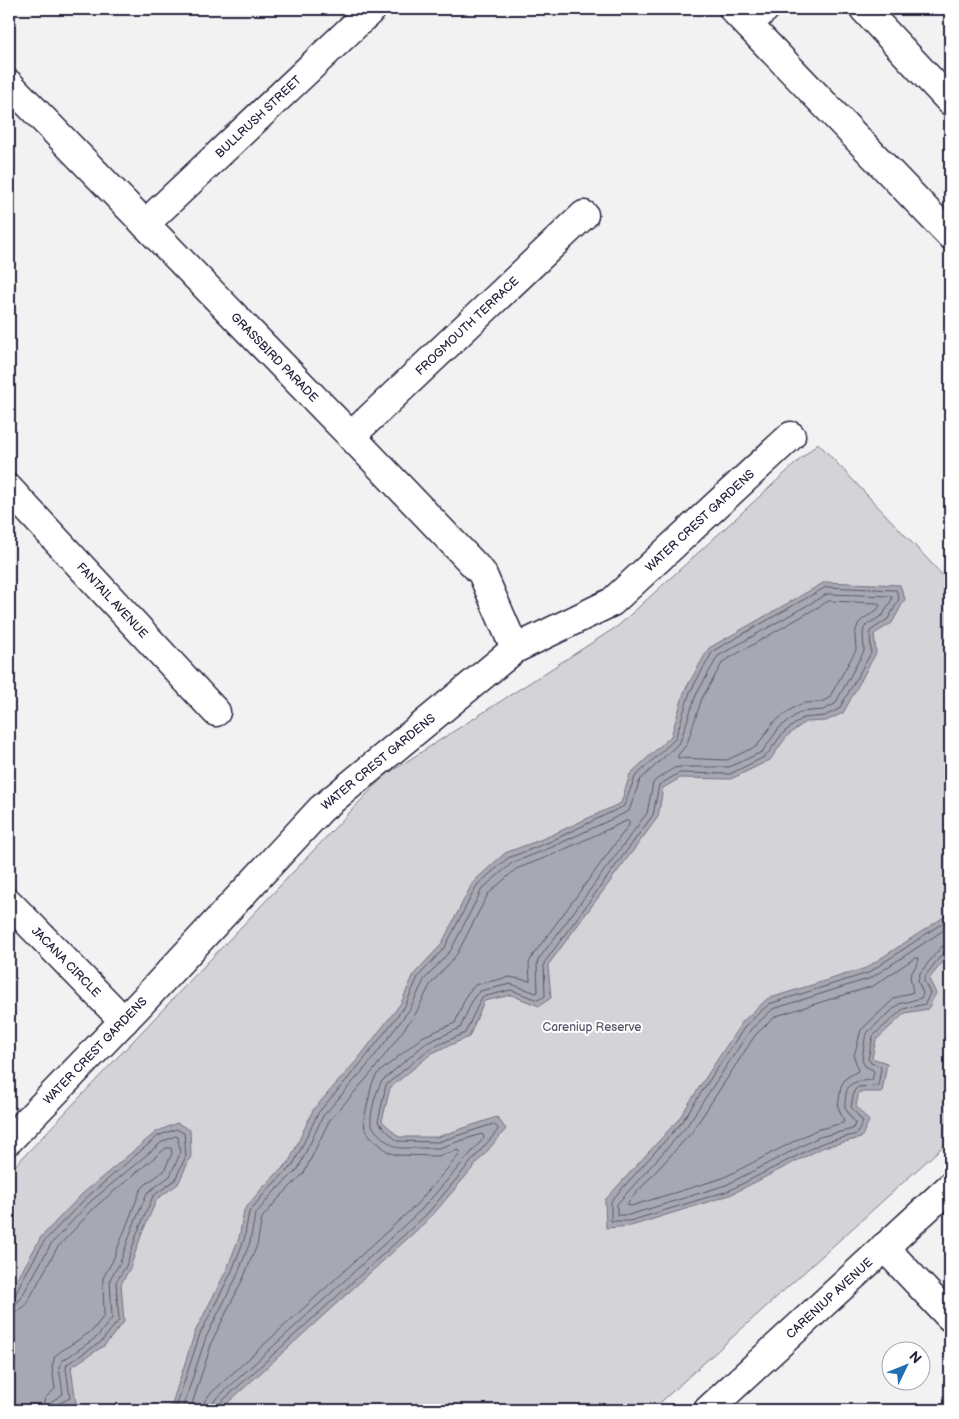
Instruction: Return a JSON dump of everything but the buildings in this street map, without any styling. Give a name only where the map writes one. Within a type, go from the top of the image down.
[{"type":"street","name":"BULLRUSH STREET","points":[[145,224],[372,9]]},
{"type":"street","points":[[864,9],[950,101]]},
{"type":"street","points":[[749,14],[950,235]]},
{"type":"street","name":"GRASSBIRD PARADE","points":[[9,84],[482,573],[515,648]]},
{"type":"street","name":"FROGMOUTH TERRACE","points":[[351,436],[584,215]]},
{"type":"street","name":"WATER CREST GARDENS","points":[[9,1140],[321,809],[515,648],[612,602],[791,436]]},
{"type":"street","name":"FANTAIL AVENUE","points":[[9,489],[216,712]]},
{"type":"street","name":"JACANA CIRCLE","points":[[13,915],[124,1020]]},
{"type":"street","name":"CARENIUP AVENUE","points":[[708,1410],[950,1187]]},
{"type":"street","points":[[884,1248],[950,1317]]},
{"type":"green space","name":"Careniup Reserve","points":[[818,443],[950,583],[950,1140],[652,1410],[9,1410],[9,1172],[384,776],[618,626]]},
{"type":"water","points":[[825,582],[900,585],[905,599],[892,623],[874,634],[876,653],[843,713],[826,721],[805,722],[787,736],[770,760],[731,779],[680,778],[663,788],[658,817],[548,965],[551,998],[539,1006],[511,995],[484,1001],[469,1037],[432,1053],[390,1088],[382,1121],[399,1137],[437,1137],[497,1117],[506,1129],[430,1218],[220,1410],[170,1410],[195,1332],[226,1271],[239,1238],[244,1210],[264,1186],[289,1162],[313,1110],[358,1059],[401,1003],[414,974],[441,945],[473,882],[505,853],[545,838],[621,803],[630,774],[671,736],[685,690],[709,648]]},
{"type":"water","points":[[950,913],[950,953],[929,979],[936,993],[928,1009],[905,1013],[876,1040],[872,1058],[887,1063],[882,1092],[859,1092],[856,1106],[869,1121],[861,1138],[824,1147],[730,1195],[631,1226],[606,1228],[605,1200],[678,1120],[742,1022],[767,999],[866,968]]},
{"type":"water","points":[[177,1123],[190,1130],[191,1156],[178,1184],[157,1199],[142,1233],[130,1268],[121,1284],[124,1322],[104,1346],[71,1367],[76,1403],[55,1410],[9,1410],[9,1298],[41,1237],[82,1194],[156,1132]]}]
